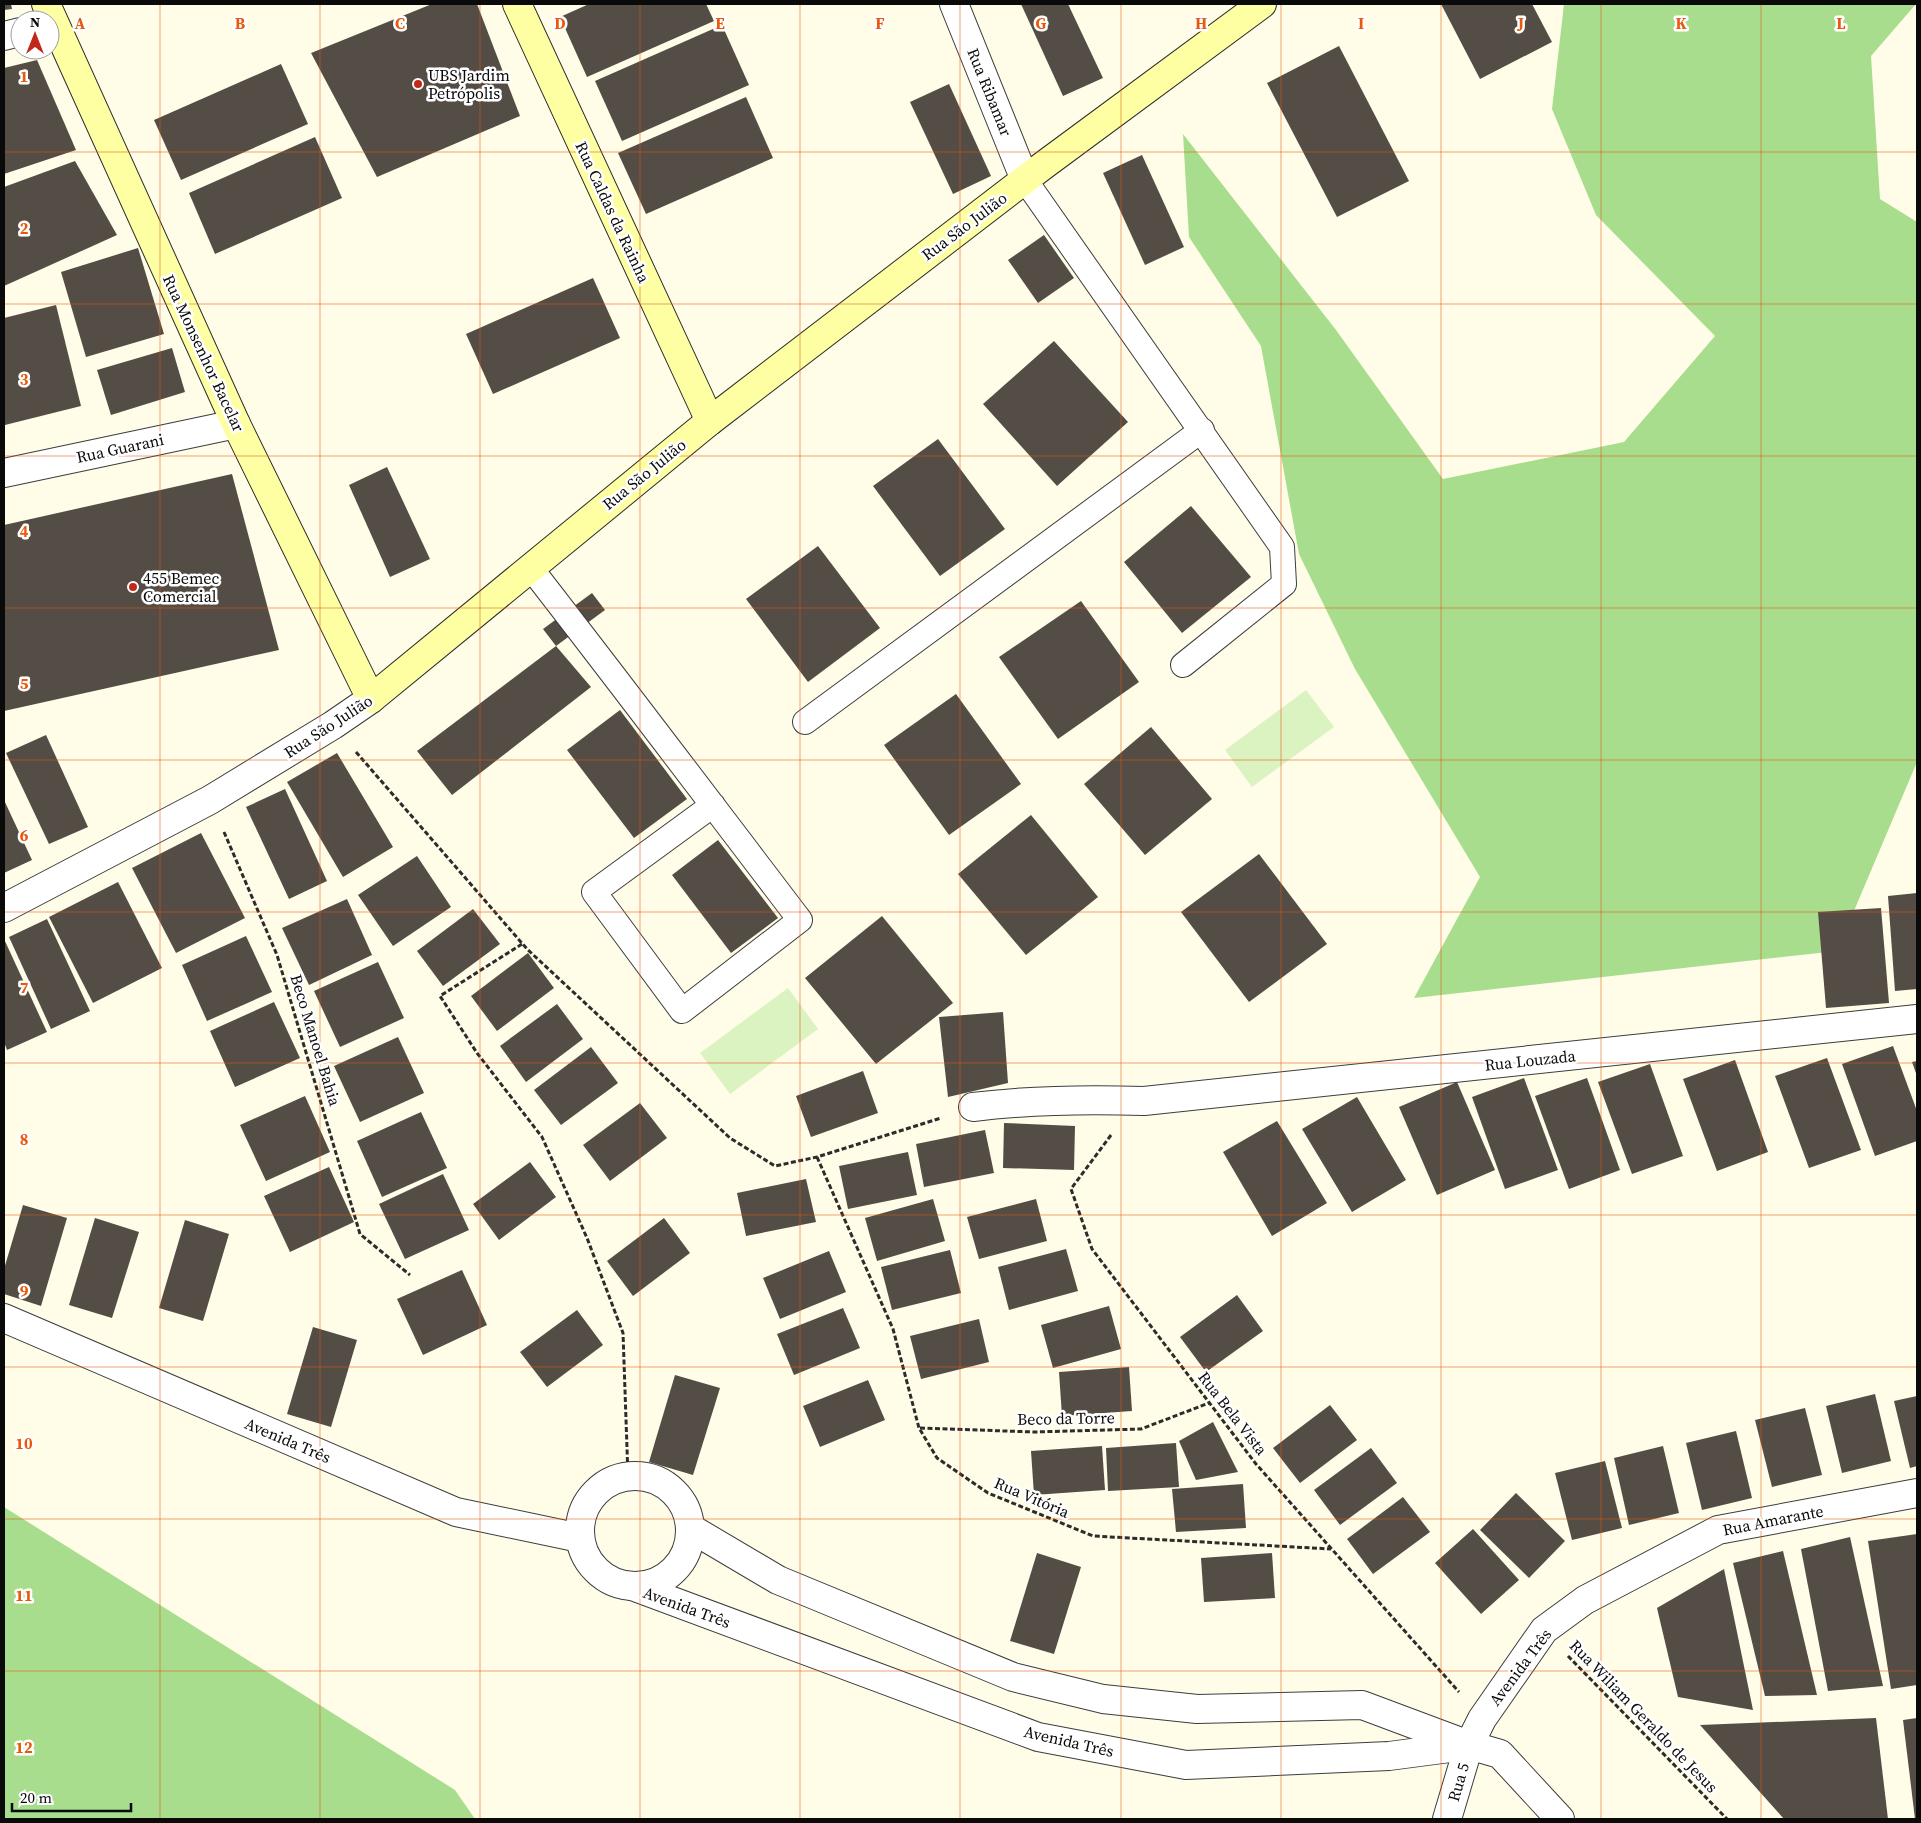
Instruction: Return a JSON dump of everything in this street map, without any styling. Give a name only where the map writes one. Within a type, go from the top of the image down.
[{"type":"street","name":"Rua Caldas da Rainha","points":[[517,4],[710,421]]},
{"type":"street","name":"Rua Ribamar","points":[[954,4],[1025,180]]},
{"type":"street","name":"Rua São Julião","points":[[4,908],[210,800],[333,725],[371,699],[710,421],[1025,180],[1262,4]]},
{"type":"street","name":"Rua Monsenhor Bacelar","points":[[60,40],[236,424],[371,699]]},
{"type":"street","name":"Rua Guarani","points":[[4,473],[236,424]]},
{"type":"street","name":"Rua Louzada","points":[[973,1107],[1012,1102],[1079,1099],[1144,1101],[1917,1019]]},
{"type":"street","name":"Avenida Três","points":[[4,1318],[456,1512],[580,1538]]},
{"type":"street","name":"Avenida Três","points":[[632,1586],[650,1584],[667,1576],[680,1563],[688,1546],[690,1528],[686,1510],[677,1495],[663,1484],[646,1477],[628,1477],[612,1481],[596,1491],[586,1506],[580,1522],[580,1538],[586,1557],[597,1571],[607,1579],[619,1584],[632,1586],[1038,1737],[1186,1765],[1389,1756],[1469,1745],[1482,1719],[1544,1630],[1585,1600]]},
{"type":"street","name":"Rua Amarante","points":[[1585,1600],[1718,1530],[1917,1493]]},
{"type":"street","points":[[690,1528],[778,1580],[1012,1677],[1102,1699],[1198,1709],[1362,1705],[1469,1745],[1500,1754],[1560,1819]]},
{"type":"street","name":"Rua 5","points":[[1447,1819],[1469,1745]]},
{"type":"lane","points":[[1025,180],[1202,430],[1282,547],[1284,584],[1183,665]]},
{"type":"lane","points":[[805,722],[1202,430]]},
{"type":"lane","points":[[530,567],[713,806],[800,920],[682,1011],[594,892],[713,806]]},
{"type":"path","points":[[333,725],[522,944],[730,1138],[774,1166],[817,1157],[973,1107]]},
{"type":"path","name":"Beco Manoel Bahia","points":[[210,800],[277,955],[360,1234],[410,1275]]},
{"type":"path","points":[[522,944],[440,996],[477,1052],[542,1137],[586,1238],[623,1333],[628,1477]]},
{"type":"path","name":"Rua Bela Vista","points":[[1144,1101],[1124,1118],[1071,1189],[1092,1249],[1256,1464],[1482,1719]]},
{"type":"path","name":"Rua Vitória","points":[[817,1157],[893,1329],[919,1428],[937,1458],[988,1493],[1093,1536],[1331,1549]]},
{"type":"path","name":"Beco da Torre","points":[[919,1428],[1034,1432],[1141,1428],[1209,1403]]},
{"type":"path","name":"Rua Wiliam Geraldo de Jesus","points":[[1544,1630],[1727,1819]]},
{"type":"green space","points":[[1564,4],[1916,4],[1871,56],[1880,199],[1917,222],[1917,762],[1837,951],[1414,998],[1480,877],[1355,669],[1299,554],[1261,346],[1189,237],[1183,134],[1336,330],[1443,479],[1624,442],[1715,336],[1596,215],[1552,109]]},
{"type":"green space","points":[[1306,690],[1334,727],[1252,787],[1225,750]]},
{"type":"green space","points":[[788,988],[818,1029],[730,1094],[700,1053]]},
{"type":"green space","points":[[4,1507],[455,1790],[475,1819],[4,1819]]},
{"type":"building","points":[[4,4],[11,4],[12,9],[4,10]]},
{"type":"building","name":"UBS Jardim Petrópolis","points":[[432,4],[477,4],[520,116],[377,177],[311,53]]},
{"type":"building","points":[[589,4],[706,4],[714,21],[587,77],[560,17]]},
{"type":"building","points":[[1021,4],[1068,4],[1103,78],[1063,96]]},
{"type":"building","points":[[1441,4],[1532,4],[1552,42],[1480,79]]},
{"type":"building","points":[[722,25],[749,85],[622,141],[595,81]]},
{"type":"building","points":[[1339,46],[1409,181],[1337,217],[1267,83]]},
{"type":"building","points":[[37,60],[76,150],[4,174],[4,68]]},
{"type":"building","points":[[281,64],[308,124],[181,180],[154,120]]},
{"type":"building","points":[[949,84],[991,176],[953,194],[910,102]]},
{"type":"building","points":[[746,97],[773,158],[646,214],[618,153]]},
{"type":"building","points":[[315,137],[342,198],[215,254],[189,193]]},
{"type":"building","points":[[1142,155],[1184,247],[1145,265],[1103,173]]},
{"type":"building","points":[[75,161],[117,235],[4,286],[4,187]]},
{"type":"building","points":[[1044,235],[1074,278],[1038,303],[1008,260]]},
{"type":"building","points":[[138,248],[164,334],[86,357],[61,272]]},
{"type":"building","points":[[593,278],[620,338],[493,394],[466,334]]},
{"type":"building","points":[[56,305],[81,406],[5,425],[4,318]]},
{"type":"building","points":[[1054,341],[1128,422],[1057,486],[983,404]]},
{"type":"building","points":[[172,348],[185,392],[111,415],[97,370]]},
{"type":"building","points":[[938,439],[1005,529],[940,576],[873,486]]},
{"type":"building","points":[[387,467],[430,559],[390,577],[349,485]]},
{"type":"building","name":"455 Bemec Comercial","points":[[232,474],[279,650],[4,711],[4,525]]},
{"type":"building","points":[[1191,506],[1251,577],[1182,633],[1124,562]]},
{"type":"building","points":[[818,546],[880,628],[808,682],[746,599]]},
{"type":"building","points":[[592,593],[605,610],[556,646],[543,629]]},
{"type":"building","points":[[1081,601],[1139,682],[1058,739],[999,657]]},
{"type":"building","points":[[556,646],[591,687],[452,795],[417,751]]},
{"type":"building","points":[[956,694],[1021,784],[949,835],[884,745]]},
{"type":"building","points":[[620,710],[687,799],[634,838],[567,750]]},
{"type":"building","points":[[1151,727],[1212,799],[1145,855],[1084,784]]},
{"type":"building","points":[[46,735],[88,827],[49,844],[6,753]]},
{"type":"building","points":[[337,753],[393,847],[343,877],[287,782]]},
{"type":"building","points":[[285,789],[327,881],[289,899],[246,807]]},
{"type":"building","points":[[4,800],[32,860],[4,873]]},
{"type":"building","points":[[1031,815],[1098,897],[1026,955],[958,874]]},
{"type":"building","points":[[201,833],[245,918],[176,953],[132,868]]},
{"type":"building","points":[[718,840],[778,918],[731,953],[672,875]]},
{"type":"building","points":[[1259,854],[1327,944],[1249,1002],[1181,912]]},
{"type":"building","points":[[417,856],[451,907],[393,946],[358,895]]},
{"type":"building","points":[[118,882],[162,968],[93,1003],[49,917]]},
{"type":"building","points":[[1917,893],[1917,989],[1895,991],[1888,896]]},
{"type":"building","points":[[347,899],[372,955],[309,985],[282,928]]},
{"type":"building","points":[[1881,908],[1889,1003],[1826,1008],[1818,912]]},
{"type":"building","points":[[473,909],[500,944],[443,986],[417,951]]},
{"type":"building","points":[[882,916],[953,1003],[876,1064],[805,978]]},
{"type":"building","points":[[47,919],[90,1011],[51,1029],[9,937]]},
{"type":"building","points":[[246,936],[272,992],[207,1021],[182,965]]},
{"type":"building","points":[[4,939],[47,1032],[7,1050],[4,1042]]},
{"type":"building","points":[[528,953],[554,988],[497,1031],[471,996]]},
{"type":"building","points":[[378,962],[404,1018],[340,1047],[314,991]]},
{"type":"building","points":[[274,1002],[300,1058],[235,1087],[210,1031]]},
{"type":"building","points":[[557,1004],[583,1039],[526,1082],[500,1046]]},
{"type":"building","points":[[1003,1012],[1008,1083],[948,1097],[939,1017]]},
{"type":"building","points":[[398,1037],[424,1093],[360,1122],[334,1066]]},
{"type":"building","points":[[1893,1046],[1917,1111],[1917,1141],[1875,1156],[1842,1064]]},
{"type":"building","points":[[591,1047],[618,1083],[561,1125],[534,1090]]},
{"type":"building","points":[[1827,1058],[1861,1150],[1809,1168],[1775,1076]]},
{"type":"building","points":[[1735,1060],[1768,1152],[1717,1171],[1683,1079]]},
{"type":"building","points":[[1917,1061],[1917,1076],[1912,1062]]},
{"type":"building","points":[[1650,1064],[1683,1156],[1632,1174],[1598,1082]]},
{"type":"building","points":[[863,1071],[878,1113],[811,1137],[796,1096]]},
{"type":"building","points":[[1524,1078],[1558,1170],[1505,1189],[1472,1097]]},
{"type":"building","points":[[1587,1078],[1620,1170],[1569,1189],[1535,1096]]},
{"type":"building","points":[[1457,1082],[1495,1170],[1437,1195],[1399,1107]]},
{"type":"building","points":[[305,1096],[330,1152],[266,1181],[240,1125]]},
{"type":"building","points":[[1357,1097],[1406,1180],[1352,1212],[1302,1129]]},
{"type":"building","points":[[640,1103],[667,1138],[610,1181],[583,1145]]},
{"type":"building","points":[[421,1112],[447,1168],[382,1197],[357,1141]]},
{"type":"building","points":[[1277,1121],[1327,1203],[1272,1236],[1223,1152]]},
{"type":"building","points":[[1004,1123],[1075,1126],[1074,1170],[1003,1168]]},
{"type":"building","points":[[985,1130],[994,1173],[924,1187],[916,1144]]},
{"type":"building","points":[[908,1152],[917,1195],[848,1209],[839,1166]]},
{"type":"building","points":[[530,1162],[556,1197],[499,1240],[473,1204]]},
{"type":"building","points":[[329,1167],[354,1222],[290,1252],[264,1196]]},
{"type":"building","points":[[443,1174],[469,1230],[405,1259],[379,1204]]},
{"type":"building","points":[[806,1179],[816,1222],[746,1236],[737,1193]]},
{"type":"building","points":[[933,1199],[945,1241],[877,1261],[865,1218]]},
{"type":"building","points":[[1036,1199],[1047,1241],[979,1259],[967,1217]]},
{"type":"building","points":[[23,1205],[67,1218],[41,1306],[4,1294],[4,1269]]},
{"type":"building","points":[[95,1218],[139,1232],[112,1318],[69,1305]]},
{"type":"building","points":[[664,1218],[690,1253],[633,1296],[607,1261]]},
{"type":"building","points":[[185,1220],[229,1234],[203,1321],[159,1308]]},
{"type":"building","points":[[1066,1249],[1078,1291],[1009,1310],[998,1267]]},
{"type":"building","points":[[950,1250],[961,1293],[892,1310],[881,1267]]},
{"type":"building","points":[[829,1251],[846,1292],[780,1319],[763,1278]]},
{"type":"building","points":[[462,1270],[487,1325],[423,1355],[397,1299]]},
{"type":"building","points":[[1237,1295],[1263,1331],[1206,1372],[1180,1337]]},
{"type":"building","points":[[1109,1306],[1121,1349],[1053,1368],[1041,1325]]},
{"type":"building","points":[[843,1308],[860,1348],[794,1375],[777,1334]]},
{"type":"building","points":[[577,1310],[603,1345],[547,1387],[520,1352]]},
{"type":"building","points":[[979,1319],[989,1362],[921,1379],[910,1336]]},
{"type":"building","points":[[313,1327],[357,1340],[331,1427],[287,1414]]},
{"type":"building","points":[[1129,1367],[1132,1411],[1062,1416],[1059,1372]]},
{"type":"building","points":[[675,1375],[720,1388],[693,1475],[649,1462]]},
{"type":"building","points":[[868,1380],[885,1420],[820,1447],[803,1406]]},
{"type":"building","points":[[1875,1394],[1891,1461],[1842,1473],[1826,1406]]},
{"type":"building","points":[[1917,1396],[1917,1466],[1910,1468],[1894,1401]]},
{"type":"building","points":[[1330,1405],[1357,1440],[1300,1483],[1273,1448]]},
{"type":"building","points":[[1805,1408],[1822,1475],[1772,1487],[1755,1420]]},
{"type":"building","points":[[1213,1422],[1238,1472],[1196,1480],[1179,1441]]},
{"type":"building","points":[[1736,1431],[1752,1498],[1702,1510],[1686,1443]]},
{"type":"building","points":[[1176,1443],[1179,1487],[1108,1491],[1106,1448]]},
{"type":"building","points":[[1102,1446],[1105,1490],[1034,1495],[1031,1451]]},
{"type":"building","points":[[1663,1446],[1679,1513],[1629,1525],[1614,1458]]},
{"type":"building","points":[[1371,1448],[1397,1483],[1340,1525],[1314,1490]]},
{"type":"building","points":[[1605,1461],[1622,1528],[1572,1540],[1555,1473]]},
{"type":"building","points":[[1243,1484],[1246,1528],[1176,1532],[1172,1489]]},
{"type":"building","points":[[1516,1493],[1565,1541],[1529,1578],[1480,1530]]},
{"type":"building","points":[[1403,1497],[1430,1532],[1373,1574],[1347,1539]]},
{"type":"building","points":[[1473,1529],[1519,1580],[1481,1614],[1435,1563]]},
{"type":"building","points":[[1917,1534],[1917,1685],[1891,1689],[1868,1541]]},
{"type":"building","points":[[1850,1537],[1883,1686],[1828,1691],[1801,1549]]},
{"type":"building","points":[[1783,1551],[1817,1695],[1765,1696],[1733,1563]]},
{"type":"building","points":[[1037,1553],[1081,1567],[1054,1654],[1010,1641]]},
{"type":"building","points":[[1272,1553],[1275,1598],[1204,1602],[1201,1558]]},
{"type":"building","points":[[1724,1569],[1753,1710],[1678,1697],[1657,1608]]},
{"type":"building","points":[[1876,1718],[1888,1819],[1784,1819],[1700,1725]]},
{"type":"building","points":[[1917,1718],[1917,1819],[1915,1819],[1903,1720]]},
{"type":"place","name":"UBS Jardim Petrópolis","points":[[418,84]]},
{"type":"place","name":"455 Bemec Comercial","points":[[133,587]]}]
